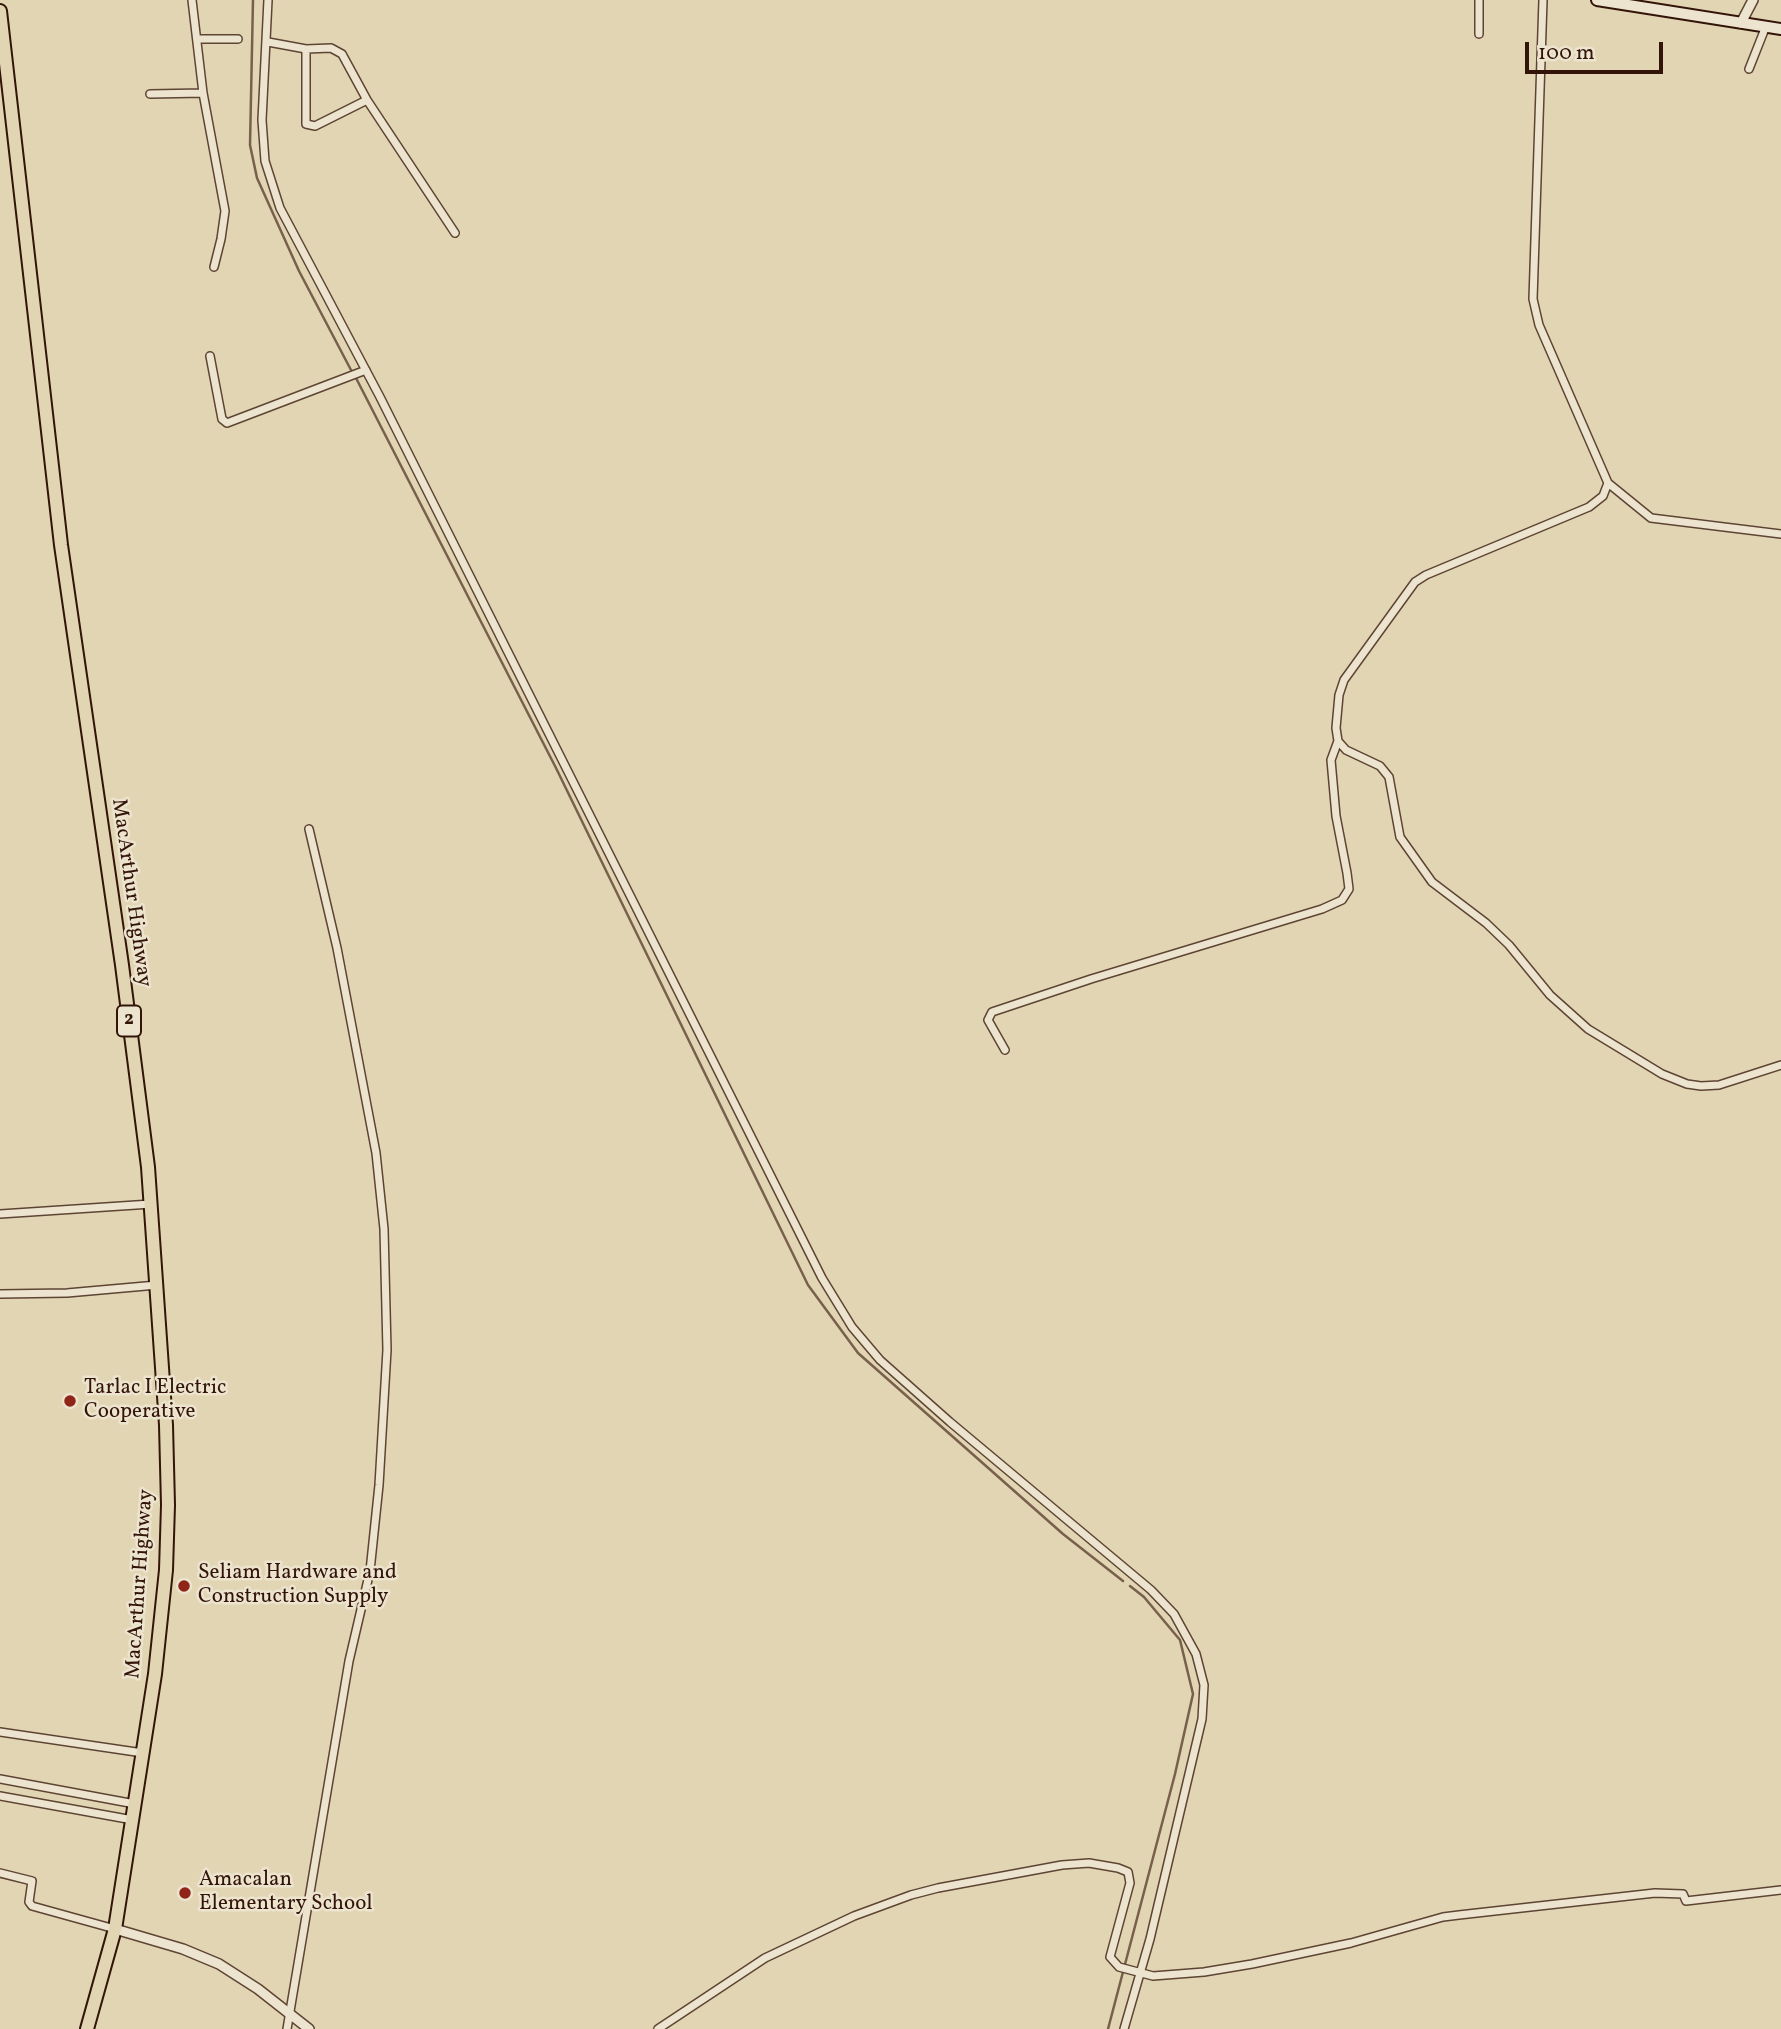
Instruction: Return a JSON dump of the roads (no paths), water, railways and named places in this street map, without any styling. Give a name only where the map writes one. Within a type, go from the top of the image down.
[{"type":"highway","name":"MacArthur Highway","points":[[0,11],[61,545],[125,986],[151,1204],[166,1425],[168,1526],[164,1600],[144,1754],[115,1929],[87,2029]]},
{"type":"main road","points":[[1597,0],[1781,29]]},
{"type":"street","points":[[192,0],[203,93],[225,211],[222,239],[214,267]]},
{"type":"street","points":[[268,0],[262,120],[265,161],[280,208],[366,370],[810,1255],[844,1315],[880,1360],[905,1384],[1152,1590],[1174,1614],[1189,1639],[1204,1685],[1202,1719],[1150,1939],[1136,1973],[1124,2029]]},
{"type":"street","points":[[1479,0],[1479,34]]},
{"type":"street","points":[[1543,0],[1533,299],[1539,325],[1608,482],[1651,518],[1781,534]]},
{"type":"street","points":[[1741,23],[1753,0]]},
{"type":"street","points":[[1749,69],[1766,26]]},
{"type":"street","points":[[197,38],[238,39]]},
{"type":"street","points":[[268,42],[306,49],[331,48],[342,54],[367,100],[455,233]]},
{"type":"street","points":[[306,49],[306,124],[315,126],[367,100]]},
{"type":"street","points":[[150,94],[203,93]]},
{"type":"street","points":[[210,356],[222,419],[227,423],[366,370]]},
{"type":"street","points":[[1005,1050],[988,1020],[992,1012],[1322,909],[1342,900],[1347,894],[1348,881],[1336,816],[1331,760],[1338,741],[1336,728],[1339,695],[1344,680],[1415,582],[1426,575],[1590,507],[1603,496],[1608,482]]},
{"type":"street","points":[[1338,741],[1346,750],[1380,766],[1389,776],[1400,837],[1432,882],[1486,923],[1558,1002],[1588,1029],[1662,1074],[1687,1084],[1719,1085],[1781,1065]]},
{"type":"street","points":[[286,2029],[349,1661],[370,1571],[379,1485],[387,1350],[384,1229],[376,1153],[342,969],[309,829]]},
{"type":"street","points":[[0,1214],[151,1204]]},
{"type":"street","points":[[0,1294],[67,1293],[157,1285]]},
{"type":"street","points":[[0,1732],[144,1754]]},
{"type":"street","points":[[0,1779],[135,1804]]},
{"type":"street","points":[[0,1796],[133,1820]]},
{"type":"street","points":[[658,2029],[765,1958],[873,1909],[938,1888],[1062,1865],[1089,1863],[1128,1872],[1130,1882],[1110,1954],[1112,1961],[1119,1967],[1136,1973],[1165,1976],[1239,1966],[1324,1949],[1459,1914],[1655,1893],[1672,1892],[1684,1897],[1686,1901],[1781,1890]]},
{"type":"street","points":[[0,1872],[32,1881],[29,1902],[32,1906],[183,1948],[219,1964],[309,2029]]},
{"type":"waterway","points":[[253,0],[250,145],[257,178],[299,271],[351,370]]},
{"type":"waterway","points":[[356,378],[556,768],[808,1285],[858,1353],[1063,1534],[1123,1581]]},
{"type":"waterway","points":[[1108,2029],[1175,1774],[1193,1694],[1180,1640],[1144,1597],[1130,1586]]},
{"type":"place","name":"Tarlac I Electric Cooperative","points":[[70,1401]]},
{"type":"place","name":"Seliam Hardware and Construction Supply","points":[[184,1586]]},
{"type":"place","name":"Amacalan Elementary School","points":[[185,1893]]}]
